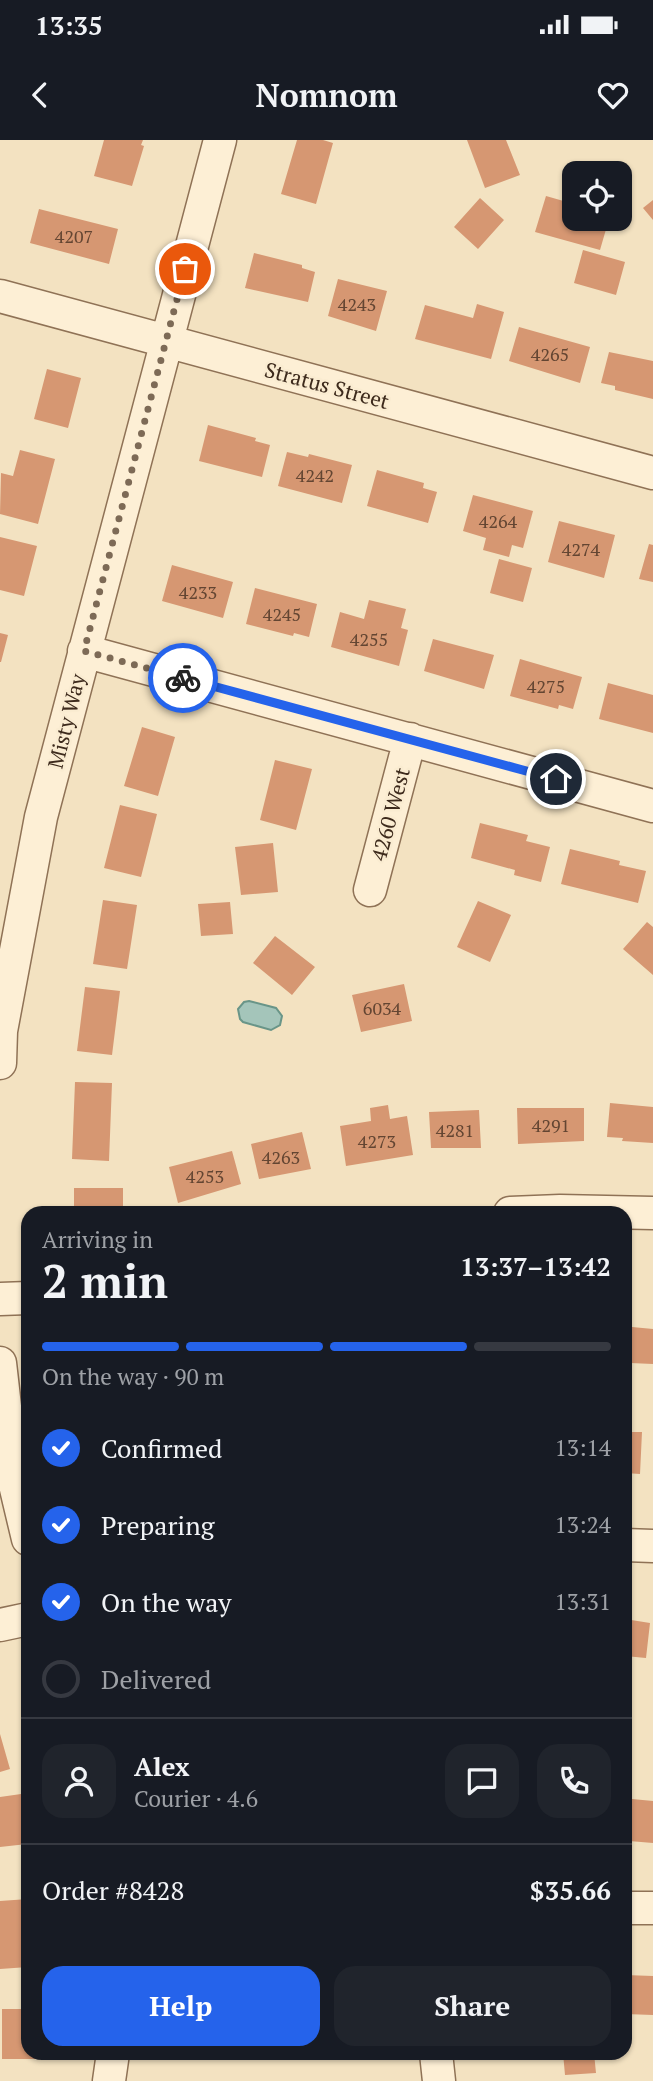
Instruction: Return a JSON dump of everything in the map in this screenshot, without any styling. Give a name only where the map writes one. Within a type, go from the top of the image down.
[{"type":"street","name":"Misty Way","points":[[0,1063],[1,1031],[41,817],[220,140]]},
{"type":"street","name":"Stratus Street","points":[[0,296],[653,473]]},
{"type":"street","points":[[84,651],[653,807]]},
{"type":"street","name":"4260 West","points":[[370,890],[410,739]]},
{"type":"street","points":[[632,1213],[653,1213]]},
{"type":"street","points":[[0,1299],[21,1298]]},
{"type":"street","points":[[0,1363],[13,1476],[21,1510]]},
{"type":"street","points":[[632,1545],[653,1546]]},
{"type":"street","points":[[0,1625],[21,1620]]},
{"type":"street","points":[[632,1908],[653,1908]]},
{"type":"street","points":[[109,2081],[112,2060]]},
{"type":"street","points":[[437,2060],[439,2081]]},
{"type":"water","points":[[244,1002],[276,1008],[282,1016],[280,1025],[271,1030],[243,1022],[238,1009]]},
{"type":"building","points":[[104,140],[143,140],[141,145],[144,146],[132,186],[94,176]]},
{"type":"building","points":[[297,140],[323,140],[333,143],[316,204],[281,194]]},
{"type":"building","points":[[467,140],[506,140],[520,175],[485,188]]},
{"type":"building","points":[[546,196],[562,201],[562,231],[606,231],[600,250],[535,232]]},
{"type":"building","points":[[480,198],[504,220],[478,249],[454,227]]},
{"type":"building","points":[[653,200],[653,220],[643,208]]},
{"type":"building","points":[[39,209],[118,229],[109,264],[30,243]]},
{"type":"building","points":[[583,250],[625,262],[616,295],[574,283]]},
{"type":"building","points":[[254,253],[302,265],[302,268],[315,272],[308,302],[245,288]]},
{"type":"building","points":[[338,279],[387,291],[376,331],[328,316]]},
{"type":"building","points":[[477,304],[504,312],[491,359],[415,339],[425,305],[473,318]]},
{"type":"building","points":[[519,327],[590,347],[580,383],[509,361]]},
{"type":"building","points":[[609,352],[653,361],[653,399],[615,390],[615,386],[601,383]]},
{"type":"building","points":[[47,369],[81,378],[68,428],[34,419]]},
{"type":"building","points":[[208,425],[256,438],[255,441],[270,445],[262,477],[199,461]]},
{"type":"building","points":[[20,450],[55,459],[38,524],[0,514],[1,473],[13,476]]},
{"type":"building","points":[[287,452],[308,457],[309,454],[352,465],[342,503],[278,486]]},
{"type":"building","points":[[377,470],[424,483],[423,488],[437,492],[428,523],[367,506]]},
{"type":"building","points":[[473,495],[533,511],[523,548],[512,545],[509,557],[483,550],[486,538],[463,531]]},
{"type":"building","points":[[559,521],[615,535],[604,578],[548,562]]},
{"type":"building","points":[[0,537],[37,546],[24,596],[0,590]]},
{"type":"building","points":[[649,544],[653,545],[653,582],[639,579]]},
{"type":"building","points":[[499,559],[532,568],[523,602],[490,593]]},
{"type":"building","points":[[172,565],[233,582],[223,618],[162,601]]},
{"type":"building","points":[[255,588],[317,604],[309,637],[294,633],[293,636],[246,624]]},
{"type":"building","points":[[369,600],[406,609],[401,628],[408,630],[399,666],[331,647],[340,612],[364,619]]},
{"type":"building","points":[[0,633],[8,635],[1,662],[0,662]]},
{"type":"building","points":[[433,639],[494,655],[484,689],[424,671]]},
{"type":"building","points":[[520,659],[582,677],[573,709],[559,705],[558,709],[510,696]]},
{"type":"building","points":[[608,683],[653,695],[653,733],[599,719]]},
{"type":"building","points":[[142,727],[175,737],[158,796],[124,786]]},
{"type":"building","points":[[275,760],[312,769],[296,830],[260,820]]},
{"type":"building","points":[[120,805],[157,814],[141,877],[104,868]]},
{"type":"building","points":[[480,823],[528,835],[526,841],[550,847],[541,882],[514,875],[515,870],[471,858]]},
{"type":"building","points":[[273,843],[278,892],[241,895],[235,847]]},
{"type":"building","points":[[570,849],[620,861],[619,865],[646,871],[638,903],[561,884]]},
{"type":"building","points":[[103,900],[137,905],[127,969],[93,964]]},
{"type":"building","points":[[478,901],[511,915],[490,962],[457,947]]},
{"type":"building","points":[[230,902],[233,934],[201,936],[198,904]]},
{"type":"building","points":[[647,922],[653,927],[653,975],[623,949]]},
{"type":"building","points":[[275,936],[315,967],[292,995],[253,963]]},
{"type":"building","points":[[404,984],[412,1021],[361,1032],[352,995]]},
{"type":"building","points":[[85,987],[120,991],[112,1055],[77,1051]]},
{"type":"building","points":[[75,1082],[112,1083],[109,1161],[72,1159]]},
{"type":"building","points":[[610,1103],[653,1107],[653,1143],[607,1137]]},
{"type":"building","points":[[388,1105],[390,1119],[407,1116],[413,1155],[346,1166],[340,1126],[371,1121],[370,1108]]},
{"type":"building","points":[[517,1108],[584,1108],[584,1141],[518,1144]]},
{"type":"building","points":[[479,1110],[481,1148],[431,1148],[429,1112]]},
{"type":"building","points":[[302,1132],[311,1169],[259,1179],[251,1144]]},
{"type":"building","points":[[232,1151],[241,1184],[178,1203],[169,1167]]},
{"type":"building","points":[[74,1188],[123,1188],[123,1206],[74,1206]]},
{"type":"building","points":[[632,1327],[653,1329],[653,1364],[632,1363]]},
{"type":"building","points":[[632,1432],[642,1432],[640,1474],[632,1473]]},
{"type":"building","points":[[632,1620],[650,1623],[646,1658],[632,1657]]},
{"type":"building","points":[[0,1734],[10,1769],[0,1772]]},
{"type":"building","points":[[21,1794],[21,1845],[0,1847],[0,1797]]},
{"type":"building","points":[[632,1799],[653,1801],[653,1843],[632,1841]]},
{"type":"building","points":[[21,1900],[21,1968],[0,1969],[0,1901]]},
{"type":"building","points":[[632,1975],[653,1976],[653,2015],[632,2014]]},
{"type":"building","points":[[2,2009],[21,2009],[21,2059],[2,2059]]},
{"type":"building","points":[[564,2060],[595,2060],[596,2073],[565,2075]]},
{"type":"way so far","points":[[183,678],[84,651],[185,269]]},
{"type":"route","points":[[183,678],[556,779]]}]
